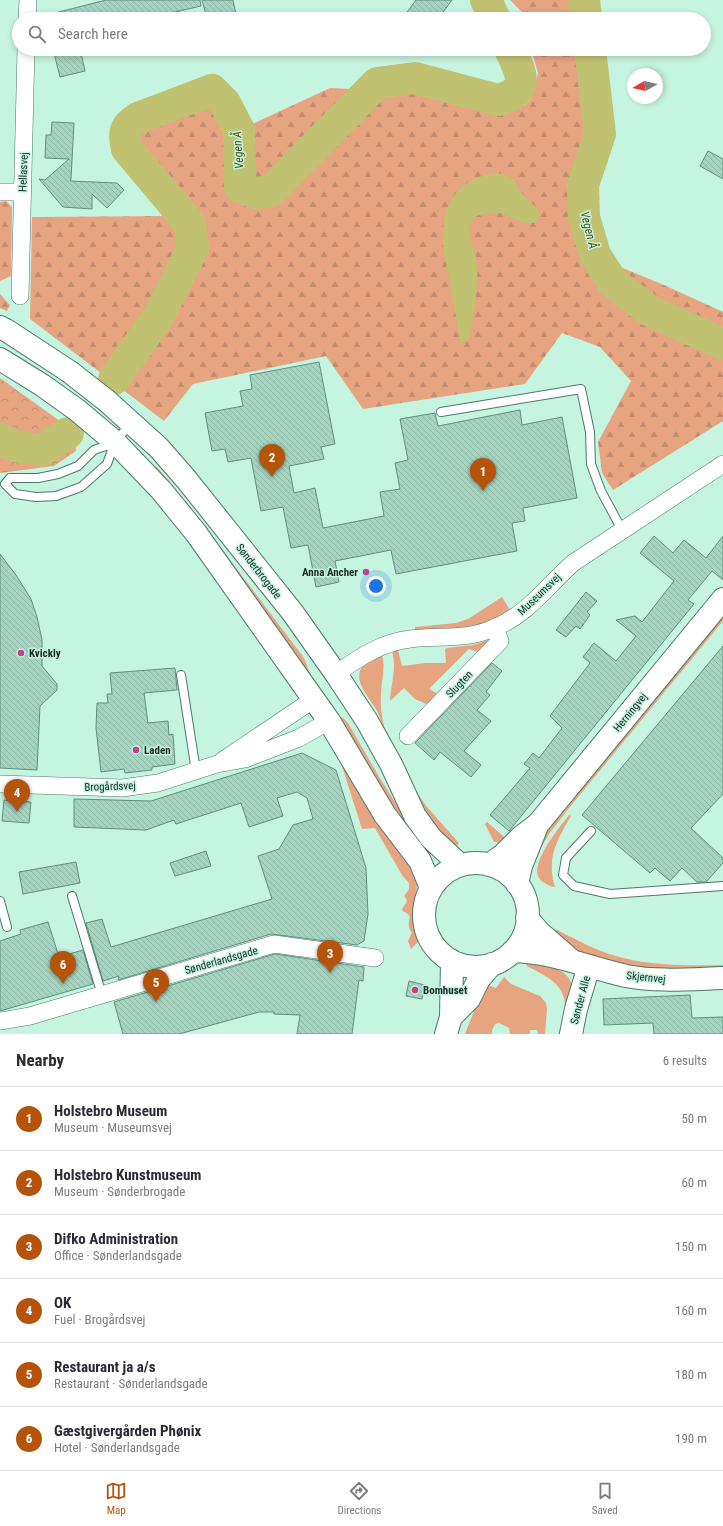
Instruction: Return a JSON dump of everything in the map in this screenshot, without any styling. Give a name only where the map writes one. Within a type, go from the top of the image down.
[{"type":"street","points":[[27,12],[28,0]]},
{"type":"street","name":"Hellasvej","points":[[20,296],[26,56]]},
{"type":"street","points":[[0,192],[22,192]]},
{"type":"street","name":"Sønderbrogade","points":[[0,327],[70,372],[107,401],[159,448],[181,473],[293,614],[336,674],[367,721],[415,816],[431,838],[460,865]]},
{"type":"street","points":[[0,359],[42,385],[77,410],[115,442],[140,467],[179,512],[322,699],[329,721],[385,815],[420,862],[431,888]]},
{"type":"street","name":"Museumsvej","points":[[336,674],[377,648],[396,641],[420,638],[464,637],[495,628],[531,606],[558,576],[573,563],[723,464]]},
{"type":"street","points":[[240,547],[284,621],[326,683],[322,699]]},
{"type":"street","name":"Herningvej","points":[[492,864],[521,837],[538,824],[723,599]]},
{"type":"street","name":"Slugten","points":[[408,736],[500,641],[495,628]]},
{"type":"street","points":[[322,699],[342,706],[415,816]]},
{"type":"street","name":"Brogårdsvej","points":[[217,764],[322,699]]},
{"type":"street","name":"Brogårdsvej","points":[[0,784],[122,788],[158,783],[217,764],[245,758],[299,738],[329,721]]},
{"type":"street","name":"Herningvej","points":[[520,889],[521,866],[538,824]]},
{"type":"street","points":[[448,1025],[469,999],[487,967],[513,951],[529,925],[527,910],[520,889],[507,874],[492,864],[474,863],[460,865],[443,874],[431,888],[424,906],[424,916],[428,934],[437,950],[452,961],[467,966],[487,967]]},
{"type":"street","name":"Skjernvej","points":[[529,925],[580,963]]},
{"type":"street","name":"Sønderlandsgade","points":[[0,1021],[30,1016],[274,944],[375,958]]},
{"type":"street","name":"Skjernvej","points":[[513,951],[531,951],[626,976],[647,979],[723,978]]},
{"type":"street","points":[[448,1025],[452,961]]},
{"type":"street","name":"Sønder Alle","points":[[571,1034],[576,1009],[580,963]]},
{"type":"lane","points":[[441,412],[581,389],[590,432],[591,464],[601,491],[622,530]]},
{"type":"lane","points":[[115,442],[94,450],[78,466],[58,474],[38,478],[10,478],[5,484],[15,494],[36,497],[56,496],[81,487],[107,464],[115,442],[132,423]]},
{"type":"lane","points":[[181,674],[196,771]]},
{"type":"lane","points":[[591,831],[566,858],[563,875],[574,886],[610,894],[723,886]]},
{"type":"lane","points":[[72,896],[102,995]]},
{"type":"lane","points":[[0,901],[7,927]]},
{"type":"green space","points":[[510,0],[574,0],[576,12],[522,12]]},
{"type":"green space","points":[[533,56],[583,56],[593,125],[576,218],[586,253],[664,285],[723,312],[723,421],[613,490],[602,473],[598,442],[631,381],[600,347],[562,333],[525,384],[363,409],[326,356],[193,384],[164,421],[30,319],[32,217],[169,216],[138,148],[140,129],[204,103],[246,127],[330,88],[414,92],[507,112],[525,105],[531,99],[538,73]]},
{"type":"green space","points":[[6,201],[12,207],[11,276],[0,281],[0,202]]},
{"type":"green space","points":[[0,294],[10,305],[7,311],[0,308]]},
{"type":"green space","points":[[0,378],[64,424],[75,436],[76,451],[54,466],[0,473]]},
{"type":"green space","points":[[156,466],[188,504],[304,658],[311,676],[155,468]]},
{"type":"green space","points":[[502,597],[510,610],[486,622],[464,627],[415,630],[415,627],[456,623],[468,619]]},
{"type":"green space","points":[[723,614],[723,621],[569,808],[549,834],[536,856],[545,832]]},
{"type":"green space","points":[[491,639],[481,653],[469,649],[429,689],[440,695],[431,706],[415,699],[404,688],[390,701],[394,670],[392,651],[398,650],[402,666],[426,663],[446,663],[445,649],[473,645]]},
{"type":"green space","points":[[382,655],[383,670],[381,706],[387,738],[386,741],[379,715],[362,688],[359,675],[365,664]]},
{"type":"green space","points":[[342,717],[348,723],[398,807],[433,853],[428,856],[399,820],[340,719]]},
{"type":"green space","points":[[342,762],[409,862],[417,880],[413,917],[418,942],[411,949],[408,941],[412,933],[409,925],[410,917],[402,909],[407,900],[404,896],[409,889],[409,883],[402,875],[375,828],[362,829],[341,763]]},
{"type":"green space","points":[[406,777],[427,807],[459,843],[455,848],[448,843],[434,826]]},
{"type":"green space","points":[[569,815],[571,816],[557,841],[552,858],[555,887],[543,882],[538,876],[537,868],[545,848]]},
{"type":"green space","points":[[487,822],[510,842],[501,849],[497,842],[494,842],[485,824]]},
{"type":"green space","points":[[550,927],[598,950],[628,959],[659,964],[723,965],[723,968],[645,968],[606,961],[564,944],[547,932]]},
{"type":"green space","points":[[532,960],[558,969],[568,977],[572,990],[565,1011],[563,994],[554,982],[527,966],[525,961]]},
{"type":"green space","points":[[504,977],[511,984],[540,996],[546,1003],[545,1034],[538,1034],[537,1030],[530,1030],[530,1034],[510,1034],[509,1028],[499,1023],[495,1024],[492,1034],[465,1034],[478,1001],[488,985],[496,988]]},
{"type":"shaded area","points":[[497,173],[504,174],[513,179],[527,199],[537,208],[540,216],[537,221],[528,223],[503,214],[492,213],[479,215],[472,221],[469,235],[476,259],[477,289],[469,340],[462,342],[460,340],[443,244],[445,217],[454,195],[462,187],[471,180]]},
{"type":"building","points":[[106,0],[200,0],[201,6],[175,12],[59,12]]},
{"type":"building","points":[[202,0],[233,0],[236,12],[205,12]]},
{"type":"building","points":[[416,0],[452,0],[443,12],[407,12]]},
{"type":"building","points":[[55,56],[82,56],[85,71],[60,77]]},
{"type":"building","points":[[52,122],[74,123],[70,181],[117,183],[124,190],[107,208],[92,194],[92,209],[63,207],[39,179],[45,180],[69,159],[45,158],[46,135],[51,135]]},
{"type":"building","points":[[708,151],[723,159],[723,179],[700,166]]},
{"type":"building","points":[[319,362],[335,444],[321,447],[324,459],[289,466],[294,493],[315,488],[323,528],[384,516],[380,492],[400,489],[395,463],[408,460],[400,419],[435,413],[438,426],[520,410],[522,425],[562,417],[577,498],[523,508],[525,521],[512,523],[517,551],[396,574],[391,550],[335,561],[339,582],[316,587],[308,545],[291,548],[283,507],[261,511],[251,458],[228,462],[225,449],[212,451],[205,413],[243,406],[240,391],[252,389],[250,375]]},
{"type":"building","points":[[654,536],[673,553],[684,540],[706,558],[723,536],[723,580],[712,571],[688,600],[694,604],[509,831],[490,815],[530,768],[524,764],[533,753],[539,758],[562,728],[550,716],[590,663],[583,657],[594,643],[616,661],[636,636],[616,620],[635,616],[642,622],[674,581],[640,553]]},
{"type":"building","name":"Kvickly","points":[[0,554],[16,575],[31,599],[42,640],[42,666],[57,684],[57,690],[40,706],[37,770],[0,768]]},
{"type":"building","points":[[586,592],[597,601],[587,612],[590,615],[580,629],[576,626],[566,637],[556,630]]},
{"type":"building","points":[[723,646],[723,794],[691,828],[723,858],[723,863],[706,882],[697,882],[682,868],[670,881],[655,868],[650,873],[582,815]]},
{"type":"building","points":[[492,663],[502,671],[486,692],[490,695],[477,710],[491,721],[464,751],[481,765],[471,777],[440,752],[434,760],[415,743]]},
{"type":"building","points":[[175,668],[177,690],[144,693],[148,723],[168,721],[169,735],[173,734],[175,764],[152,767],[152,770],[125,773],[124,769],[101,772],[96,728],[97,703],[108,703],[107,694],[112,694],[110,673]]},
{"type":"building","points":[[302,753],[336,770],[366,868],[368,914],[364,941],[357,945],[271,934],[118,980],[119,976],[103,981],[86,923],[102,919],[111,947],[272,899],[258,856],[279,849],[293,825],[313,819],[307,798],[297,792],[277,798],[283,816],[249,827],[241,803],[176,824],[174,820],[146,830],[74,827],[74,799],[151,801]]},
{"type":"building","points":[[4,800],[31,802],[29,823],[2,821]]},
{"type":"building","points":[[206,851],[211,866],[175,876],[170,863]]},
{"type":"building","points":[[76,862],[80,883],[23,894],[19,872]]},
{"type":"building","points":[[48,922],[59,957],[83,950],[93,984],[0,1011],[0,941],[21,934],[20,930]]},
{"type":"building","points":[[275,954],[364,967],[363,981],[359,980],[352,1034],[297,1034],[300,1015],[259,1012],[179,1034],[123,1034],[114,1002]]},
{"type":"building","name":"Bomhuset","points":[[409,981],[425,985],[422,999],[406,996]]},
{"type":"building","points":[[690,995],[692,1018],[723,1017],[723,1034],[654,1034],[653,1023],[604,1025],[603,999]]},
{"type":"waterway","name":"Vegen Å","points":[[486,0],[492,12]]},
{"type":"waterway","name":"Vegen Å","points":[[584,0],[585,12]]},
{"type":"waterway","name":"Vegen Å","points":[[114,379],[158,317],[193,248],[190,224],[127,149],[125,135],[127,128],[133,121],[212,90],[225,103],[239,130],[240,187],[255,193],[271,191],[377,83],[415,78],[498,100],[516,92],[520,86],[520,73],[513,56]]},
{"type":"waterway","name":"Vegen Å","points":[[591,56],[600,134],[583,185],[584,217],[595,255],[613,283],[650,311],[723,344]]},
{"type":"waterway","name":"Vegen Å","points":[[0,439],[14,446],[42,450],[68,433]]},
{"type":"place","name":"Holstebro Kunstmuseum","points":[[272,477]]},
{"type":"place","name":"Holstebro Museum","points":[[483,491]]},
{"type":"place","name":"Anna Ancher","points":[[366,572]]},
{"type":"place","name":"Kvickly","points":[[21,653]]},
{"type":"place","name":"Laden","points":[[136,750]]},
{"type":"place","name":"OK","points":[[17,812]]},
{"type":"place","name":"Difko Administration","points":[[330,973]]},
{"type":"place","name":"Gæstgivergården Phønix","points":[[63,984]]},
{"type":"place","name":"Bomhuset","points":[[415,990]]},
{"type":"place","name":"Restaurant ja a/s","points":[[156,1002]]}]
